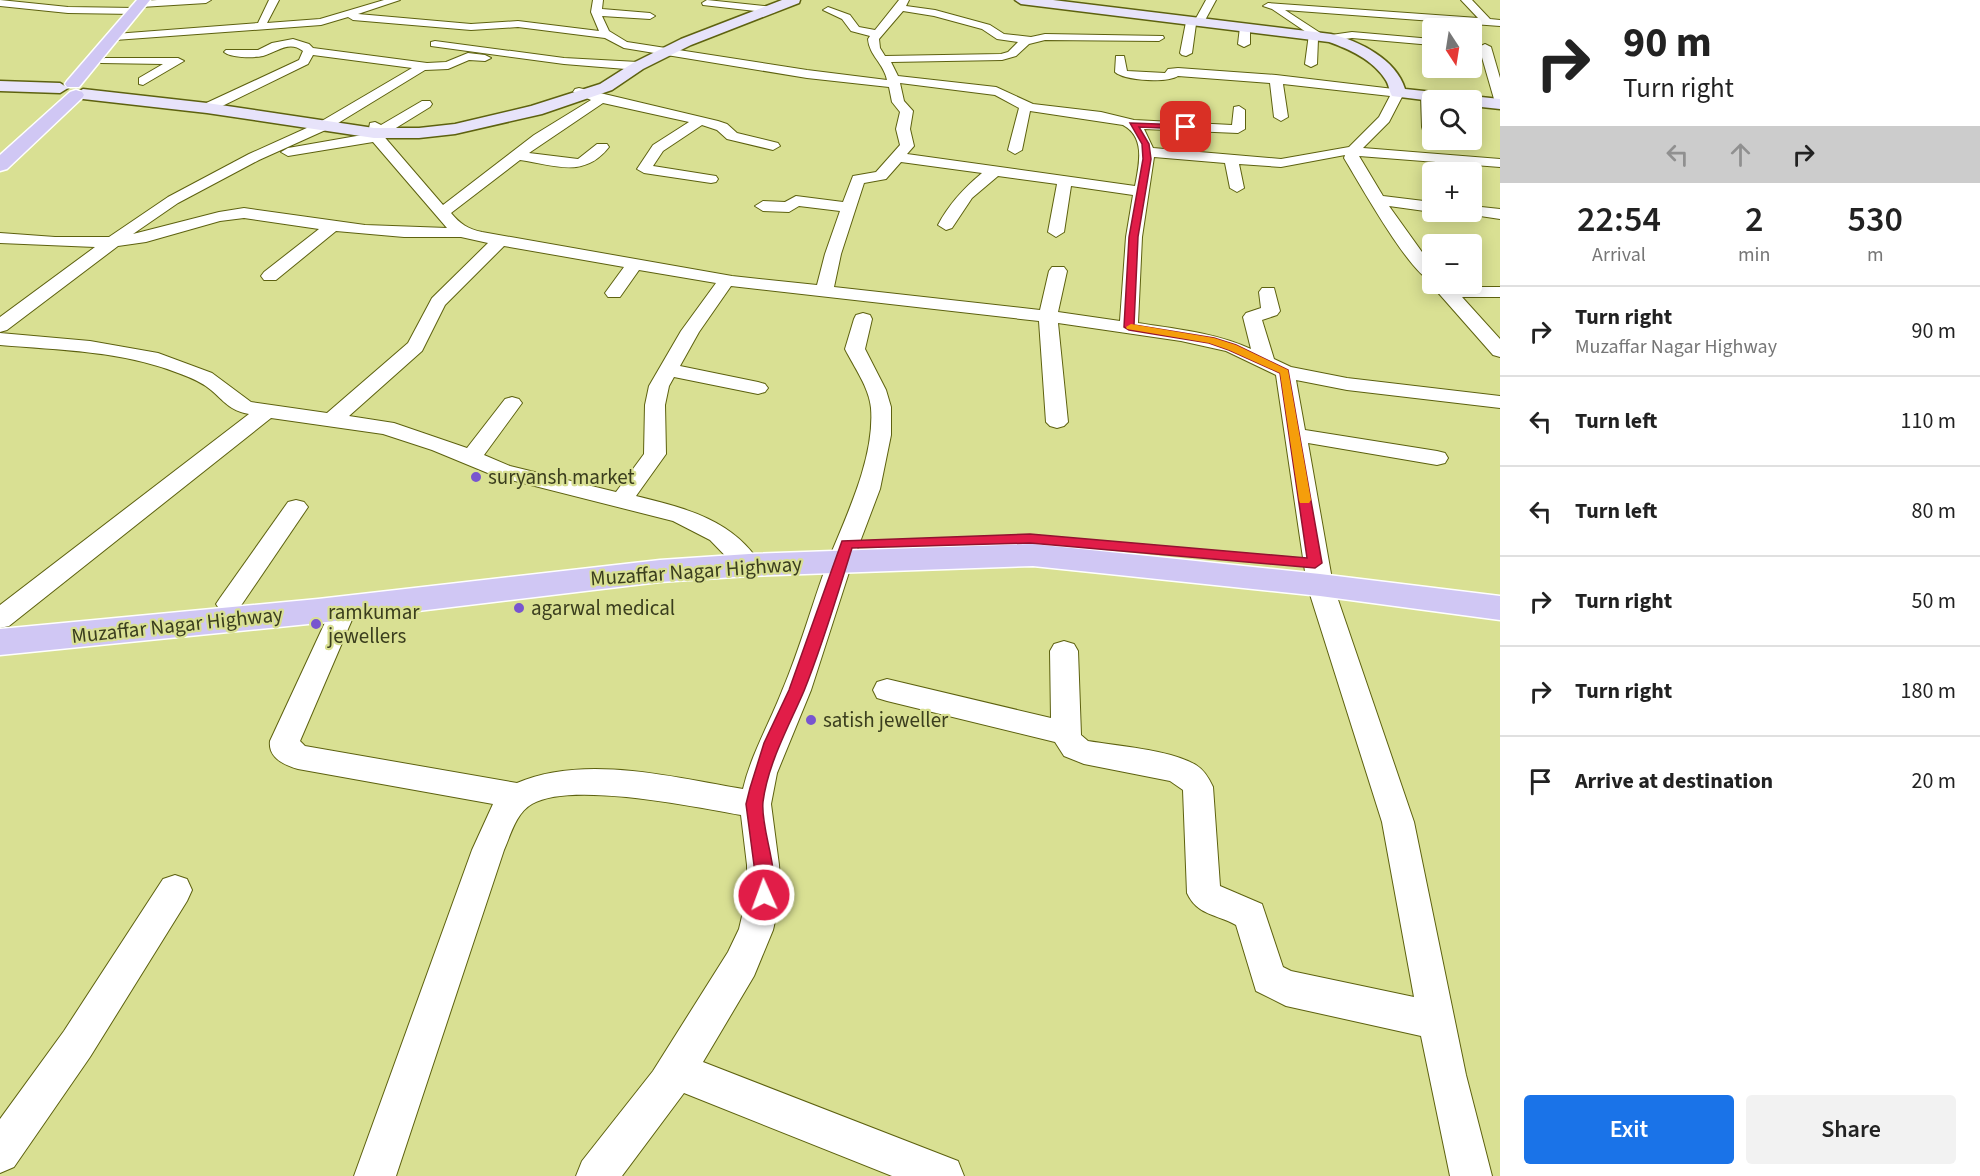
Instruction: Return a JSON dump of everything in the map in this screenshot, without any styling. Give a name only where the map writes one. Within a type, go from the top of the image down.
[{"type":"main road","points":[[0,88],[73,90],[212,106],[378,131],[420,133],[455,129],[589,95],[606,87],[632,66],[659,52],[772,6],[794,0]]},
{"type":"main road","points":[[1021,0],[1322,36],[1350,44],[1367,54],[1393,78],[1398,93],[1422,96]]},
{"type":"main road","points":[[73,90],[120,37],[145,4]]},
{"type":"main road","points":[[2,158],[105,61],[120,37]]},
{"type":"main road","points":[[1482,101],[1500,101]]},
{"type":"main road","name":"Muzaffar Nagar Highway","points":[[0,626],[229,604],[598,561],[843,553],[1033,555],[1500,586]]},
{"type":"main road","name":"Muzaffar Nagar Highway","points":[[0,642],[344,608],[649,572],[742,556]]},
{"type":"main road","name":"Muzaffar Nagar Highway","points":[[1317,574],[1500,608]]},
{"type":"street","points":[[0,3],[68,10],[206,0]]},
{"type":"street","points":[[262,22],[274,0]]},
{"type":"street","points":[[120,37],[330,17],[395,0]]},
{"type":"street","points":[[593,16],[598,0]]},
{"type":"street","points":[[1186,53],[1195,22],[1211,0]]},
{"type":"street","points":[[1256,0],[1300,21],[1322,36],[1352,35],[1422,41]]},
{"type":"street","points":[[1453,0],[1467,1],[1487,22]]},
{"type":"street","points":[[707,3],[772,6]]},
{"type":"street","points":[[825,290],[858,179],[881,176],[907,146],[903,129],[907,111],[898,102],[893,82],[883,59],[874,48],[873,39],[902,4],[986,27],[1001,37],[1029,40],[1050,37],[1159,38]]},
{"type":"street","points":[[1268,6],[1324,5],[1430,14],[1500,23]]},
{"type":"street","points":[[828,10],[846,17],[855,29],[876,33]]},
{"type":"street","points":[[476,16],[497,21],[498,25]]},
{"type":"street","points":[[593,16],[650,16]]},
{"type":"street","points":[[593,16],[606,35],[616,42],[659,52],[797,73],[996,91],[1009,94],[1027,107],[1133,124],[1238,129],[1239,110]]},
{"type":"street","points":[[293,42],[330,17],[423,25],[479,27],[518,24],[606,35]]},
{"type":"street","points":[[1244,44],[1245,27]]},
{"type":"street","points":[[1311,64],[1322,36]]},
{"type":"street","points":[[883,59],[1002,57],[1012,54],[1029,40]]},
{"type":"street","points":[[230,52],[260,53],[276,45],[293,42],[305,46],[309,51],[419,63],[423,64],[422,67]]},
{"type":"street","points":[[435,44],[564,61],[632,66]]},
{"type":"street","points":[[1482,47],[1500,48]]},
{"type":"street","points":[[1485,47],[1500,101]]},
{"type":"street","points":[[212,106],[297,66],[304,62],[309,51]]},
{"type":"street","points":[[0,326],[173,200],[254,157],[329,123],[422,67],[448,65],[468,56],[489,58]]},
{"type":"street","points":[[1120,58],[1123,74],[1165,77],[1175,72],[1226,71],[1276,80],[1398,93],[1384,119],[1353,151],[1351,158],[1422,265]]},
{"type":"street","points":[[105,61],[178,61],[142,81]]},
{"type":"street","points":[[1276,80],[1281,117]]},
{"type":"street","points":[[442,213],[589,95],[719,126],[732,136],[773,146]]},
{"type":"street","points":[[1099,117],[1105,99]]},
{"type":"street","points":[[254,157],[378,131],[426,104]]},
{"type":"street","points":[[1015,150],[1022,116],[1027,107]]},
{"type":"street","points":[[700,121],[658,148],[644,169],[711,179]]},
{"type":"street","points":[[1129,327],[1134,237],[1146,176],[1146,152],[1140,131],[1133,124]]},
{"type":"street","points":[[378,131],[442,213],[462,232]]},
{"type":"street","points":[[516,155],[580,164],[588,161],[602,147]]},
{"type":"street","points":[[1146,152],[1281,163],[1306,160],[1337,151],[1353,151],[1500,163]]},
{"type":"street","points":[[898,157],[1142,192]]},
{"type":"street","points":[[1231,159],[1237,188]]},
{"type":"street","points":[[946,225],[963,197],[995,171]]},
{"type":"street","points":[[1056,232],[1065,180]]},
{"type":"street","points":[[1377,200],[1422,206]]},
{"type":"street","points":[[763,206],[789,207],[796,201],[848,207]]},
{"type":"street","points":[[1482,212],[1500,214]]},
{"type":"street","points":[[0,238],[113,242],[150,236],[246,213],[333,226],[420,232],[462,232],[500,241],[728,280],[1129,327],[1232,347],[1285,372],[1347,384],[1500,402]]},
{"type":"street","points":[[270,276],[333,226]]},
{"type":"street","points":[[333,419],[415,347],[423,334],[430,313],[438,302],[500,241]]},
{"type":"street","points":[[614,293],[635,264]]},
{"type":"street","points":[[1057,422],[1048,316],[1058,271]]},
{"type":"street","points":[[622,499],[655,454],[655,405],[660,386],[690,330],[728,280]]},
{"type":"street","points":[[1482,291],[1500,292]]},
{"type":"street","points":[[1265,363],[1252,317],[1271,311],[1268,292]]},
{"type":"street","points":[[1449,294],[1500,351]]},
{"type":"street","points":[[597,1176],[675,1070],[741,964],[756,930],[764,895],[763,865],[755,804],[769,753],[797,690],[843,553],[869,489],[882,423],[882,407],[876,390],[855,349],[863,319]]},
{"type":"street","points":[[0,339],[78,346],[152,358],[205,378],[220,387],[233,403],[265,411],[333,419],[414,435],[521,477],[622,499],[681,515],[707,525],[724,537],[742,556]]},
{"type":"street","points":[[668,370],[758,388]]},
{"type":"street","points":[[1285,372],[1317,574],[1398,822],[1447,1075],[1471,1176]]},
{"type":"street","points":[[471,458],[512,404]]},
{"type":"street","points":[[0,619],[265,411]]},
{"type":"street","points":[[1294,435],[1437,458]]},
{"type":"street","points":[[229,604],[296,507]]},
{"type":"street","points":[[344,608],[285,741],[284,748],[298,758],[519,796]]},
{"type":"street","points":[[1064,651],[1068,742],[1084,752],[1174,769],[1187,774],[1194,781],[1198,787],[1204,893],[1211,901],[1243,910],[1250,915],[1269,979],[1286,988],[1438,1021]]},
{"type":"street","points":[[886,690],[1066,733]]},
{"type":"street","points":[[375,1176],[488,850],[502,817],[519,796],[537,786],[570,782],[608,782],[755,804]]},
{"type":"street","points":[[0,1153],[77,1044],[175,890]]},
{"type":"street","points":[[675,1070],[943,1176]]},
{"type":"slow traffic","points":[[1131,327],[1181,335],[1232,347],[1285,372],[1305,500]]},
{"type":"place","name":"suryansh market","points":[[476,477]]},
{"type":"place","name":"agarwal medical","points":[[519,608]]},
{"type":"place","name":"ramkumar jewellers","points":[[316,624]]},
{"type":"place","name":"satish jeweller","points":[[811,720]]},
{"type":"route","points":[[764,895],[763,865],[755,804],[758,788],[772,743],[797,690],[847,544],[1030,539],[1315,563],[1285,372],[1232,347],[1181,335],[1129,327],[1134,237],[1138,206],[1146,176],[1147,159],[1140,131],[1133,124],[1186,127]]}]
